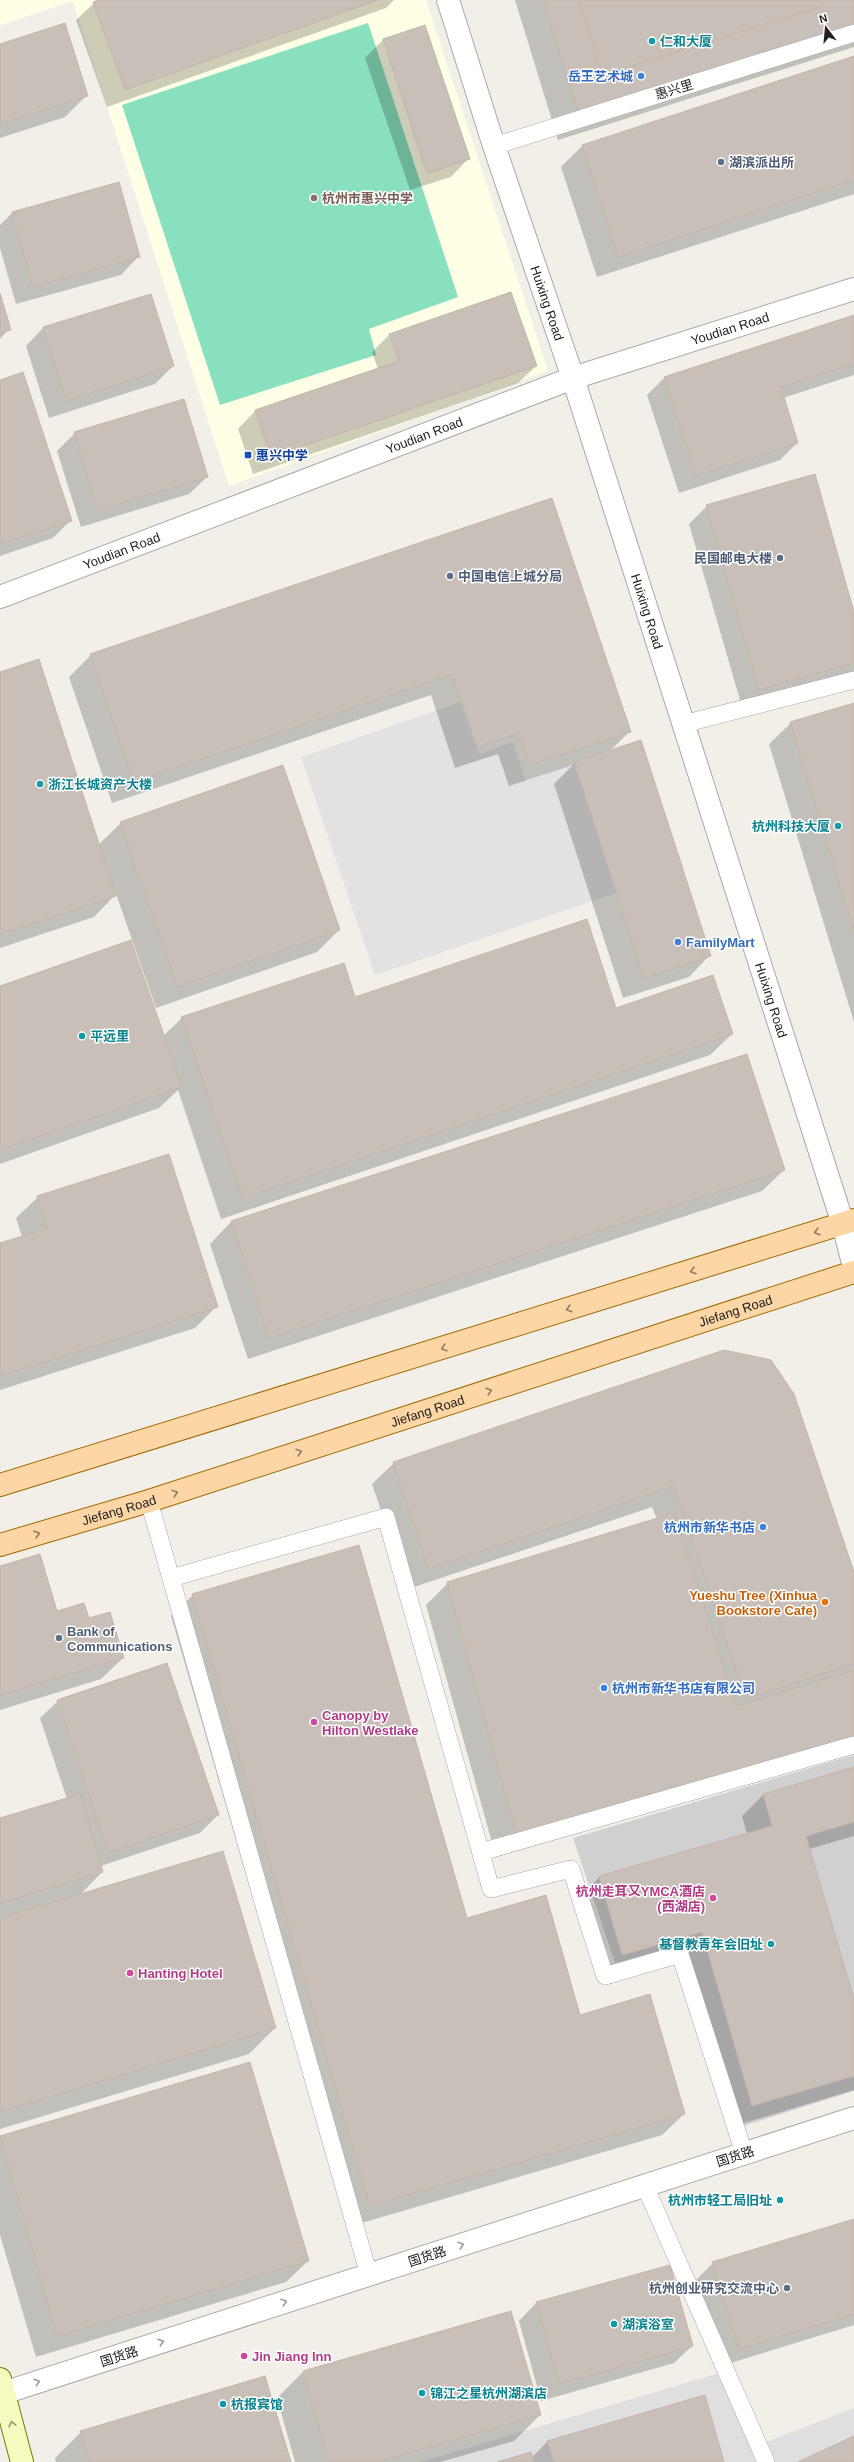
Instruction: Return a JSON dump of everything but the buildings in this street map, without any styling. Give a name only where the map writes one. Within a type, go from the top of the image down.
[{"type":"main road","points":[[0,1485],[849,1222]]},
{"type":"main road","name":"Jiefang Road","points":[[0,1545],[149,1501],[854,1272]]},
{"type":"main road","points":[[1,2389],[22,2462]]},
{"type":"street","name":"Huixing Road","points":[[448,0],[494,146],[573,378],[683,724],[849,1222],[854,1267]]},
{"type":"street","name":"Youdian Road","points":[[0,597],[573,378],[854,289]]},
{"type":"street","name":"国货路","points":[[1,2389],[369,2275],[854,2118]]},
{"type":"lane","name":"惠兴里","points":[[494,146],[854,33]]},
{"type":"lane","points":[[683,724],[854,680]]},
{"type":"lane","points":[[149,1501],[369,2275]]},
{"type":"lane","points":[[171,1578],[386,1517],[491,1889],[571,1869],[605,1976],[680,1954],[744,2153]]},
{"type":"lane","points":[[481,1852],[854,1745]]},
{"type":"lane","points":[[646,2186],[766,2462]]},
{"type":"shaded area","name":"杭州市惠兴中学","points":[[0,0],[426,0],[548,371],[229,486],[73,1],[0,25]]},
{"type":"shaded area","points":[[461,702],[479,754],[513,742],[526,781],[641,740],[684,870],[375,975],[301,757]]},
{"type":"shaded area","name":"基督教青年会旧址","points":[[854,1755],[854,2091],[743,2126],[685,1944],[615,1963],[573,1838]]},
{"type":"shaded area","points":[[726,2371],[759,2445],[854,2408],[854,2462],[420,2462]]},
{"type":"green space","points":[[368,23],[458,297],[369,329],[376,355],[220,405],[122,105]]},
{"type":"place","name":"仁和大厦","points":[[652,41]]},
{"type":"place","name":"岳王艺术城","points":[[641,76]]},
{"type":"place","name":"湖滨派出所","points":[[721,162]]},
{"type":"place","name":"杭州市惠兴中学","points":[[314,198]]},
{"type":"place","name":"惠兴中学","points":[[248,455]]},
{"type":"place","name":"民国邮电大楼","points":[[780,558]]},
{"type":"place","name":"中国电信上城分局","points":[[450,576]]},
{"type":"place","name":"浙江长城资产大楼","points":[[40,784]]},
{"type":"place","name":"杭州科技大厦","points":[[838,826]]},
{"type":"place","name":"FamilyMart","points":[[678,942]]},
{"type":"place","name":"平远里","points":[[82,1036]]},
{"type":"place","name":"杭州市新华书店","points":[[763,1527]]},
{"type":"place","name":"Yueshu Tree (Xinhua Bookstore Cafe)","points":[[825,1602]]},
{"type":"place","name":"Bank of Communications","points":[[59,1638]]},
{"type":"place","name":"杭州市新华书店有限公司","points":[[604,1688]]},
{"type":"place","name":"Canopy by Hilton Westlake","points":[[314,1722]]},
{"type":"place","name":"杭州走耳又YMCA酒店 (西湖店)","points":[[713,1898]]},
{"type":"place","name":"基督教青年会旧址","points":[[771,1944]]},
{"type":"place","name":"Hanting Hotel","points":[[130,1973]]},
{"type":"place","name":"杭州市轻工局旧址","points":[[780,2200]]},
{"type":"place","name":"杭州创业研究交流中心","points":[[787,2288]]},
{"type":"place","name":"湖滨浴室","points":[[614,2324]]},
{"type":"place","name":"Jin Jiang Inn","points":[[244,2356]]},
{"type":"place","name":"锦江之星杭州湖滨店","points":[[422,2393]]},
{"type":"place","name":"杭报宾馆","points":[[223,2404]]}]
